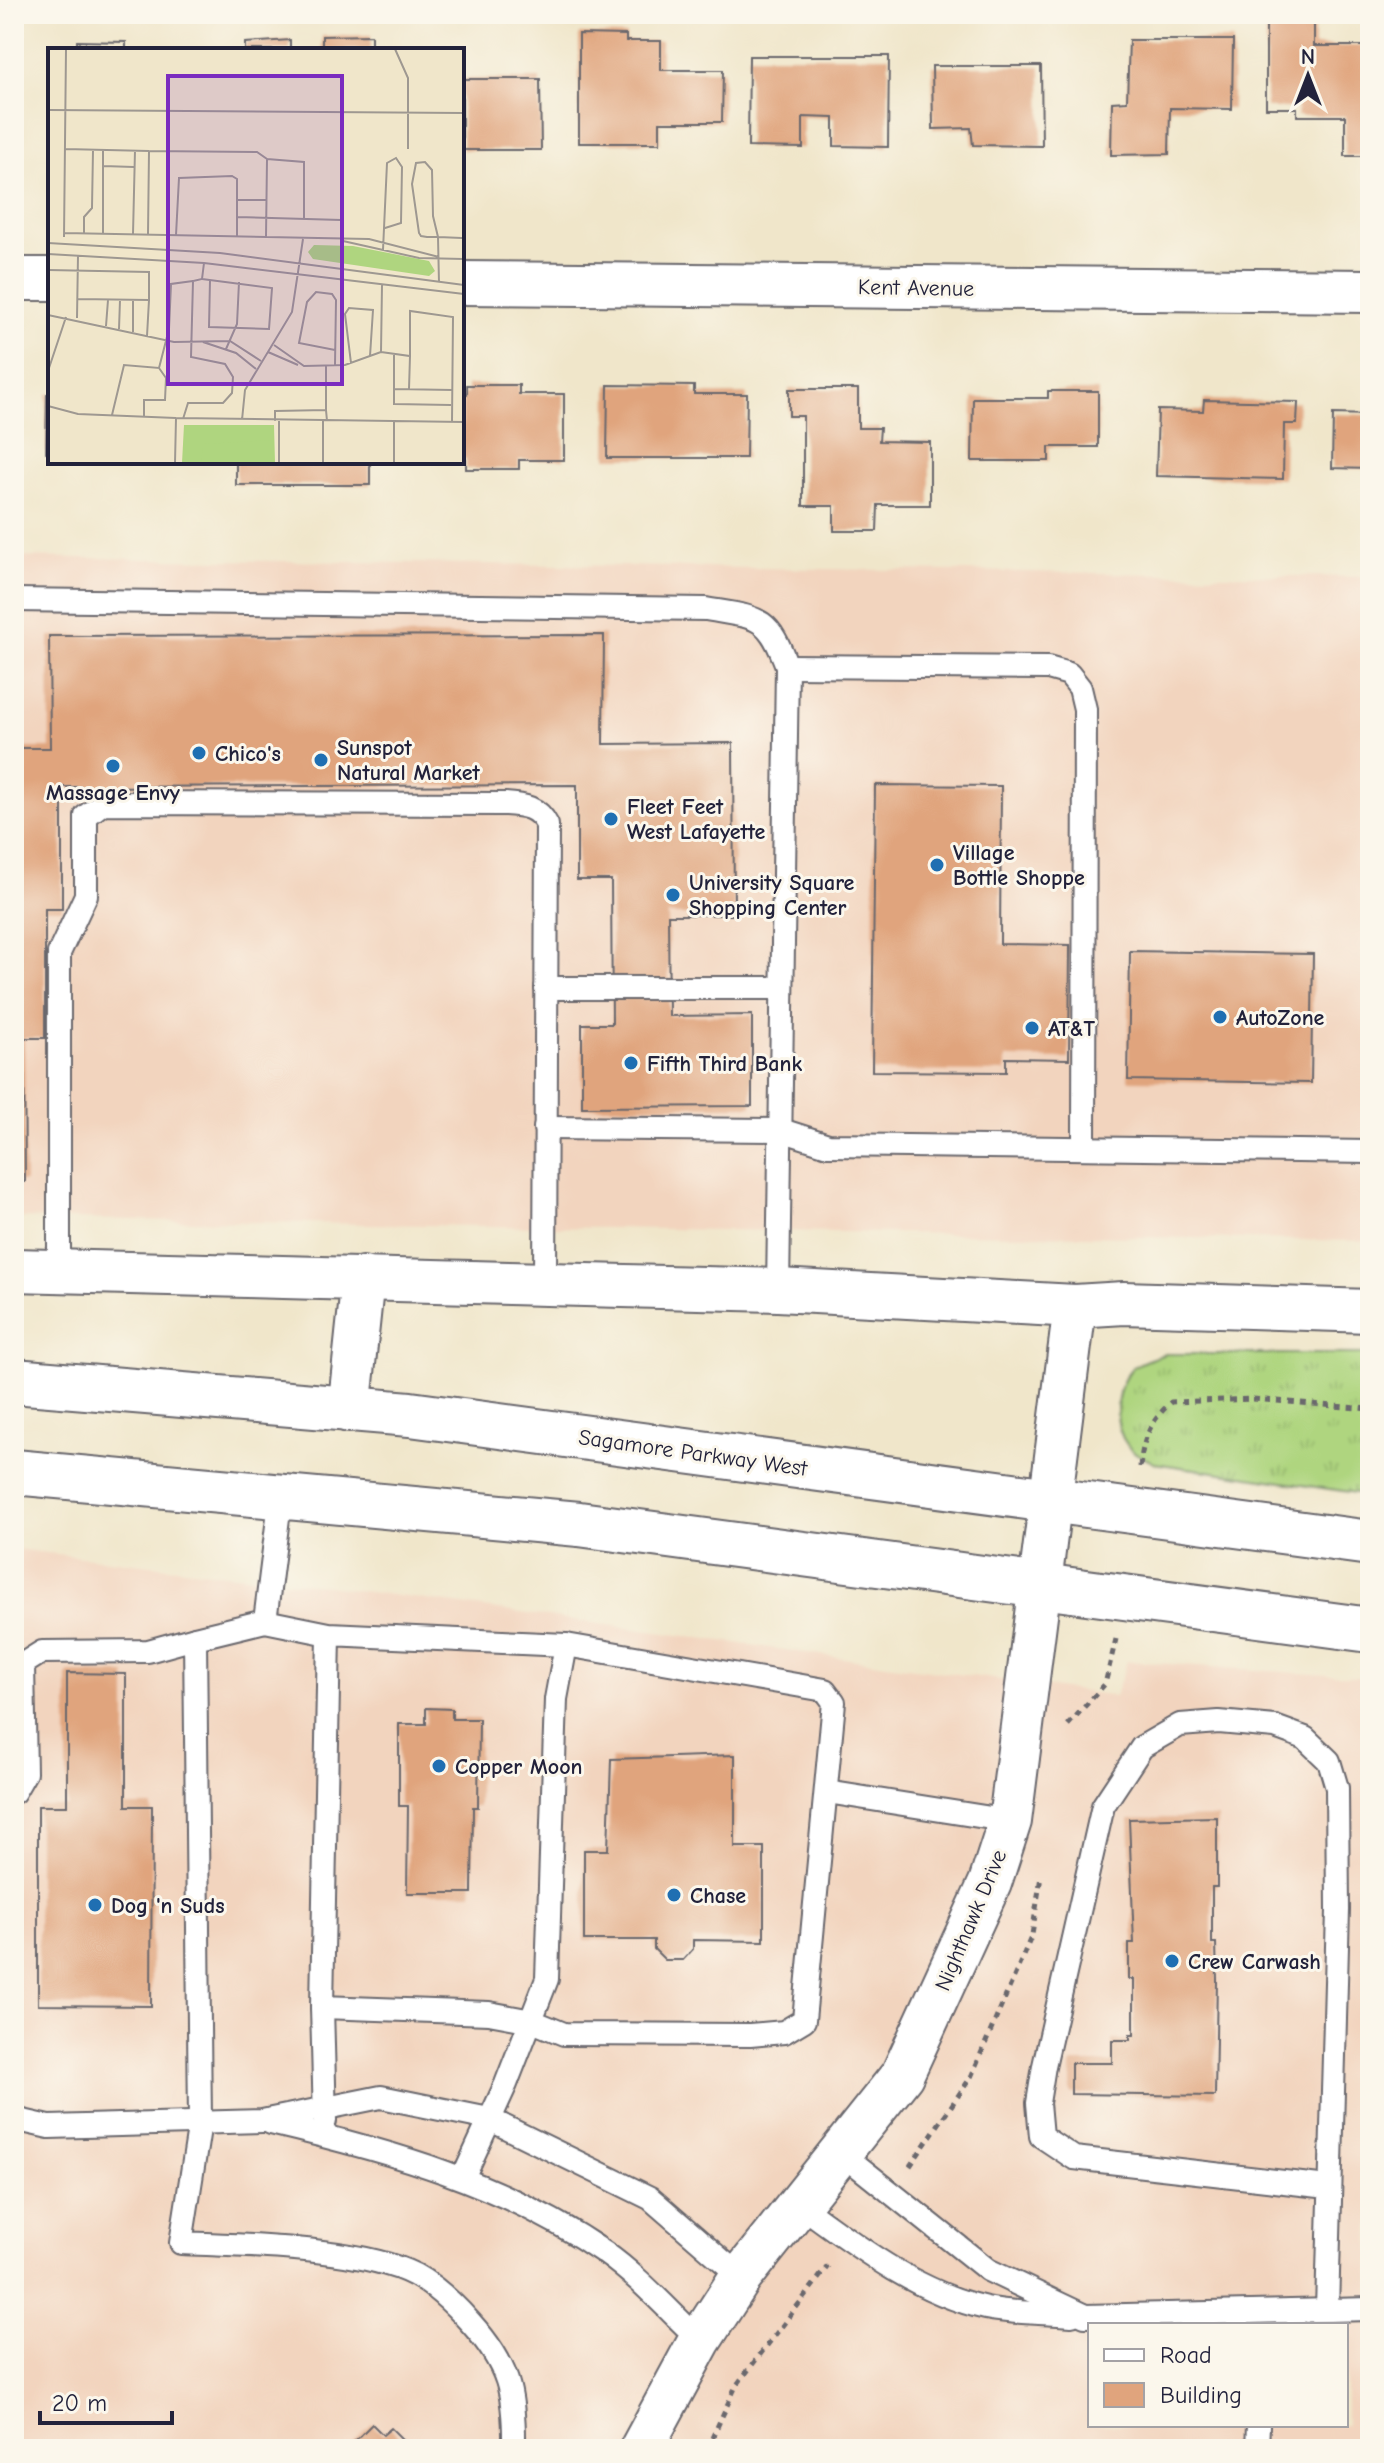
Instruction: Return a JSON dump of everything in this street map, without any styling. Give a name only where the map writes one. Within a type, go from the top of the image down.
[{"type":"highway","name":"Sagamore Parkway West","points":[[14,1381],[410,1414],[1370,1543]]},
{"type":"highway","points":[[14,1472],[281,1494],[579,1524],[1370,1630]]},
{"type":"street","points":[[14,279],[48,279]]},
{"type":"street","name":"Kent Avenue","points":[[464,283],[1370,291]]},
{"type":"street","points":[[14,1270],[778,1290],[1075,1306],[1124,1303],[1370,1311]]},
{"type":"street","points":[[349,1411],[363,1278]]},
{"type":"street","name":"Nighthawk Drive","points":[[641,2449],[700,2340],[741,2277],[902,2075],[990,1883],[1010,1821],[1075,1306]]},
{"type":"lane","points":[[14,600],[706,609],[749,616],[774,632],[787,666],[778,1290]]},
{"type":"lane","points":[[787,666],[1048,668],[1069,674],[1080,688],[1085,709],[1084,1148]]},
{"type":"lane","points":[[59,1271],[59,953],[86,895],[86,816],[103,803],[524,805],[541,813],[547,825],[545,1283]]},
{"type":"lane","points":[[546,988],[782,988]]},
{"type":"lane","points":[[545,1128],[781,1130],[828,1145],[1370,1152]]},
{"type":"lane","points":[[265,1621],[281,1494]]},
{"type":"lane","points":[[14,1792],[25,1773],[23,1664],[31,1656],[42,1652],[148,1651],[265,1621],[329,1634],[566,1645],[825,1690],[834,1702],[827,1792],[807,1959],[804,2020],[784,2032],[750,2035],[564,2034],[532,2021],[475,2012],[322,2007]]},
{"type":"lane","points":[[326,2136],[322,2007],[329,1634]]},
{"type":"lane","points":[[195,1638],[200,2122],[181,2243],[348,2256],[414,2274],[448,2299],[495,2349],[515,2403],[514,2449]]},
{"type":"lane","points":[[463,2178],[532,2021],[547,1979],[556,1699],[566,1645]]},
{"type":"lane","points":[[1327,2310],[1338,1910],[1337,1788],[1329,1761],[1305,1738],[1275,1727],[1219,1722],[1180,1725],[1142,1747],[1103,1806],[1044,2066],[1038,2103],[1041,2136],[1074,2158],[1328,2187]]},
{"type":"lane","points":[[827,1792],[1010,1821]]},
{"type":"lane","points":[[14,2119],[49,2127],[262,2121],[381,2097],[489,2119],[650,2198],[741,2277]]},
{"type":"lane","points":[[262,2121],[326,2136],[463,2178],[542,2213],[608,2255],[700,2340]]},
{"type":"lane","points":[[840,2152],[988,2270],[1085,2316]]},
{"type":"lane","points":[[799,2204],[931,2290],[987,2308],[1085,2316],[1259,2318],[1327,2310],[1370,2309]]},
{"type":"lane","points":[[1257,2449],[1258,2427]]},
{"type":"shaded area","points":[[14,557],[1370,577],[1370,1241],[14,1218]]},
{"type":"shaded area","points":[[14,1549],[312,1584],[1115,1696],[1127,1661],[1370,1678],[1370,2449],[14,2449]]},
{"type":"green space","points":[[1165,1354],[1370,1354],[1370,1495],[1154,1463],[1136,1454],[1119,1428],[1118,1397],[1125,1377],[1134,1366]]},
{"type":"building","points":[[1266,18],[1314,18],[1314,46],[1370,46],[1370,156],[1345,156],[1345,116],[1297,116],[1297,108],[1266,108]]},
{"type":"building","points":[[579,34],[626,35],[626,41],[661,41],[661,70],[723,70],[722,122],[660,122],[660,143],[579,143]]},
{"type":"building","points":[[371,35],[371,48],[322,48],[322,36]]},
{"type":"building","points":[[290,40],[290,48],[245,48],[245,43]]},
{"type":"building","points":[[1129,40],[1233,40],[1232,109],[1170,108],[1169,154],[1111,155],[1112,102],[1127,101]]},
{"type":"building","points":[[77,41],[126,42],[126,48],[77,48]]},
{"type":"building","points":[[749,56],[889,56],[888,147],[834,146],[834,118],[803,117],[803,148],[748,147]]},
{"type":"building","points":[[932,66],[1041,66],[1042,146],[973,145],[971,128],[933,129]]},
{"type":"building","points":[[464,79],[540,79],[541,150],[464,150]]},
{"type":"building","points":[[467,385],[519,385],[519,394],[564,394],[564,460],[519,460],[519,469],[466,469],[464,394],[467,394]]},
{"type":"building","points":[[608,385],[694,386],[694,394],[747,394],[746,458],[607,458]]},
{"type":"building","points":[[789,389],[858,389],[858,428],[880,428],[879,441],[930,442],[930,505],[878,505],[877,531],[834,531],[834,506],[803,506],[803,416],[789,416]]},
{"type":"building","points":[[1048,391],[1098,391],[1098,447],[1049,447],[1049,461],[972,461],[973,398],[1048,398]]},
{"type":"building","points":[[47,394],[48,394],[48,452]]},
{"type":"building","points":[[1204,400],[1298,402],[1297,424],[1284,424],[1283,479],[1156,476],[1158,410],[1203,411]]},
{"type":"building","points":[[1333,414],[1370,415],[1370,469],[1332,468]]},
{"type":"building","points":[[236,464],[370,464],[370,485],[236,485]]},
{"type":"building","name":"University Square Shopping Center","points":[[604,635],[603,744],[733,743],[734,915],[668,915],[669,1016],[752,1015],[752,1106],[582,1107],[582,1024],[612,1024],[611,880],[577,880],[577,785],[62,787],[62,909],[45,909],[45,1038],[24,1038],[25,1182],[14,1182],[14,748],[50,748],[49,636]]},
{"type":"building","name":"Village Bottle Shoppe","points":[[875,785],[1001,786],[1000,944],[1070,945],[1069,1059],[1006,1058],[1006,1072],[872,1071]]},
{"type":"building","name":"AutoZone","points":[[1130,951],[1313,954],[1311,1083],[1128,1080]]},
{"type":"building","name":"Dog 'n Suds","points":[[67,1673],[126,1674],[126,1806],[152,1806],[151,2006],[38,2005],[38,1806],[67,1806]]},
{"type":"building","name":"Copper Moon","points":[[426,1708],[452,1709],[452,1719],[479,1719],[478,1807],[473,1807],[472,1893],[407,1893],[408,1806],[399,1806],[399,1724],[426,1724]]},
{"type":"building","name":"Chase","points":[[735,1755],[735,1847],[764,1847],[764,1941],[693,1940],[693,1949],[683,1960],[665,1960],[654,1949],[654,1940],[584,1940],[584,1850],[608,1850],[611,1759]]},
{"type":"building","name":"Crew Carwash","points":[[1217,1817],[1217,1887],[1212,1887],[1212,1943],[1216,1943],[1217,1980],[1215,2096],[1071,2094],[1071,2063],[1112,2063],[1112,2040],[1130,2040],[1130,2035],[1134,2035],[1134,1979],[1129,1979],[1129,1943],[1134,1943],[1129,1819]]},
{"type":"building","points":[[372,2424],[383,2435],[391,2428],[412,2449],[347,2449]]},
{"type":"place","name":"Chico's","points":[[199,753]]},
{"type":"place","name":"Sunspot Natural Market","points":[[321,760]]},
{"type":"place","name":"Massage Envy","points":[[113,766]]},
{"type":"place","name":"Fleet Feet West Lafayette","points":[[611,819]]},
{"type":"place","name":"Village Bottle Shoppe","points":[[937,865]]},
{"type":"place","name":"University Square Shopping Center","points":[[673,895]]},
{"type":"place","name":"AutoZone","points":[[1220,1017]]},
{"type":"place","name":"AT&T","points":[[1032,1028]]},
{"type":"place","name":"Fifth Third Bank","points":[[631,1063]]},
{"type":"place","name":"Copper Moon","points":[[439,1766]]},
{"type":"place","name":"Chase","points":[[674,1895]]},
{"type":"place","name":"Dog 'n Suds","points":[[95,1905]]},
{"type":"place","name":"Crew Carwash","points":[[1172,1961]]}]
